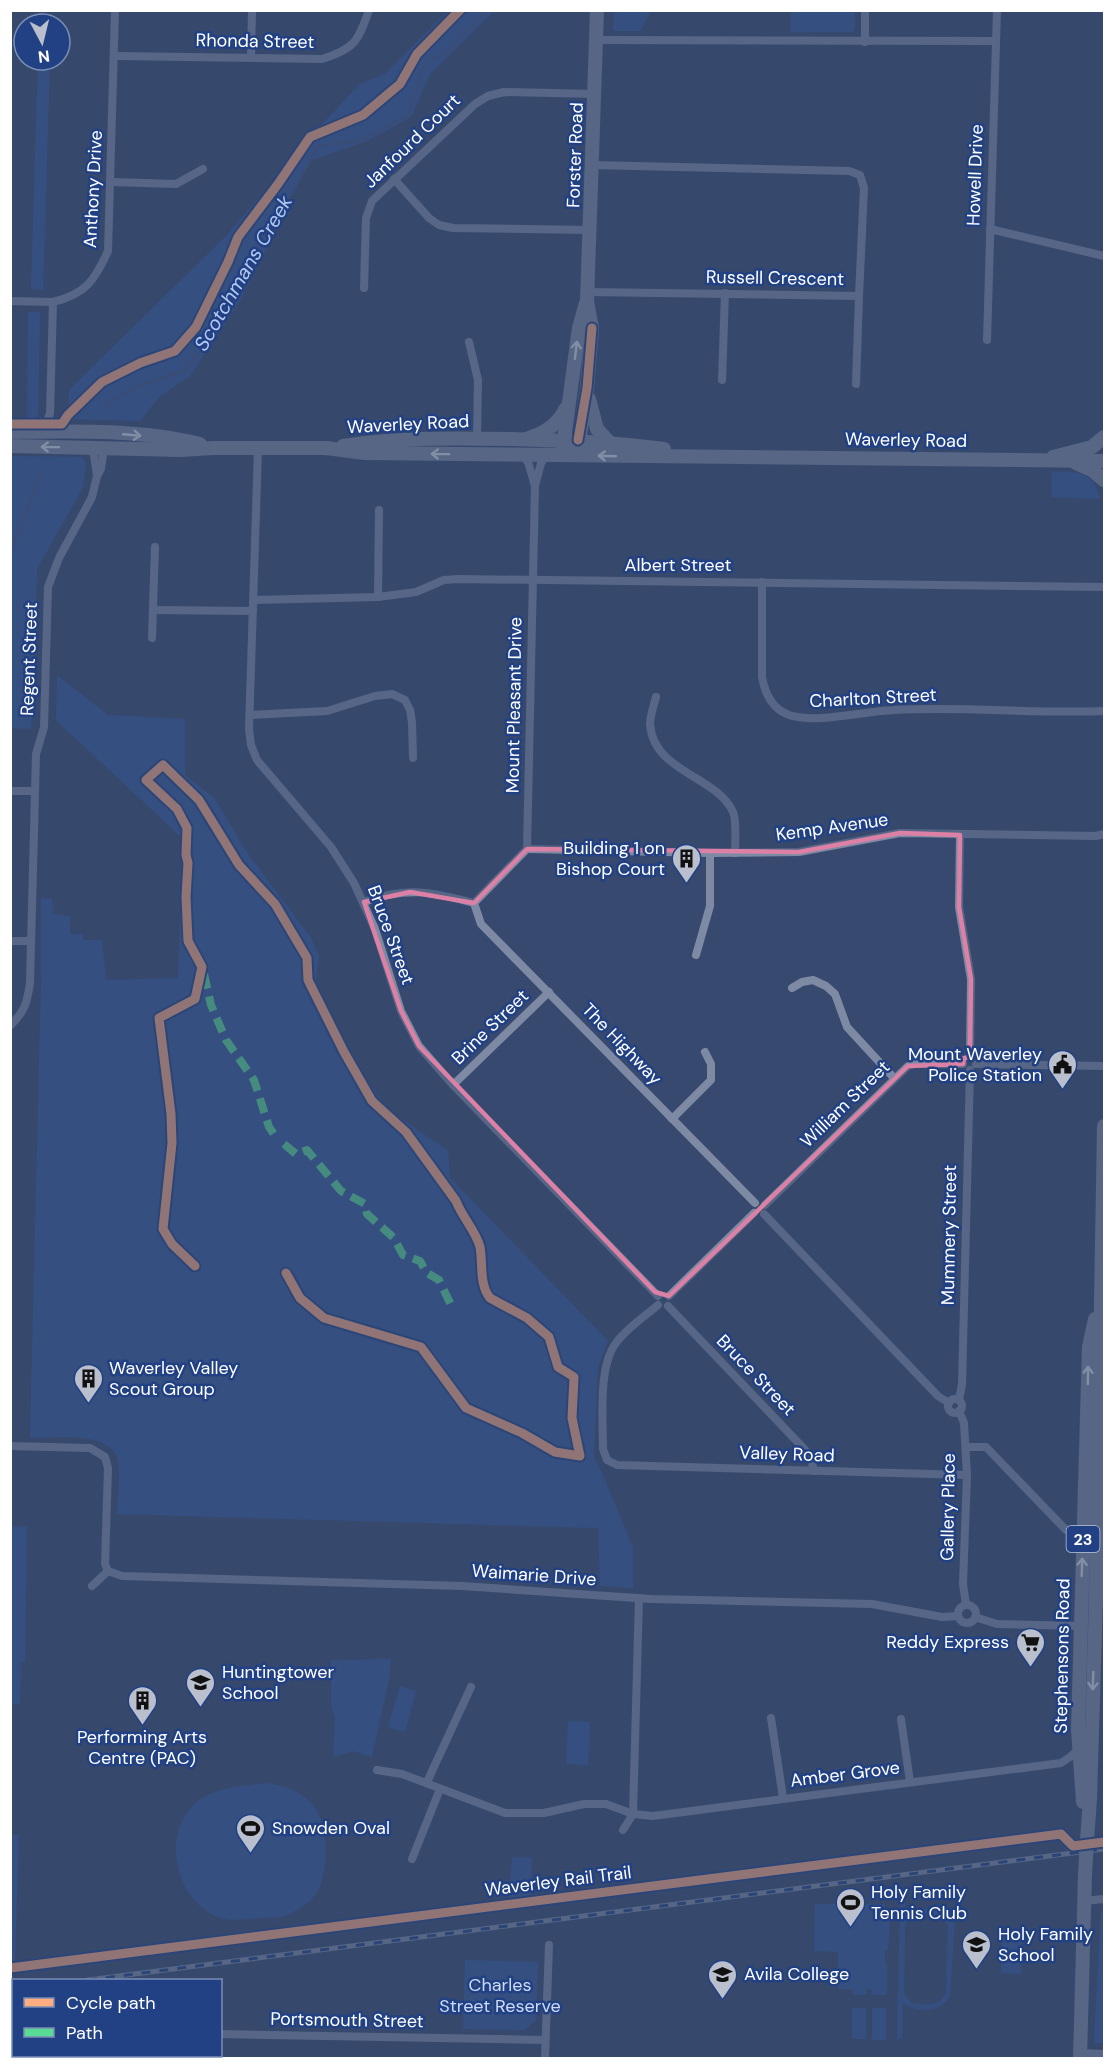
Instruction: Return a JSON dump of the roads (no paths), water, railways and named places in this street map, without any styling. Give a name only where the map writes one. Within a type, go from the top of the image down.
[{"type":"main road","name":"Forster Road","points":[[577,455],[587,388],[592,328],[587,297],[597,10]]},
{"type":"main road","name":"Forster Road","points":[[562,455],[579,328],[587,297]]},
{"type":"main road","points":[[587,388],[597,429],[610,443]]},
{"type":"main road","points":[[522,440],[536,436],[555,424],[570,400]]},
{"type":"main road","name":"Waverley Road","points":[[10,432],[97,432],[176,438],[213,448]]},
{"type":"main road","points":[[97,432],[99,448]]},
{"type":"main road","points":[[1042,461],[1092,447],[1104,437]]},
{"type":"main road","points":[[476,454],[477,438]]},
{"type":"main road","name":"Waverley Road","points":[[326,448],[370,441],[477,438],[578,440],[707,456]]},
{"type":"main road","name":"Waverley Road","points":[[10,447],[180,450],[326,448],[365,453],[1104,461]]},
{"type":"main road","points":[[1073,461],[1092,470],[1104,480]]},
{"type":"main road","name":"Stephensons Road","points":[[1080,2056],[1085,1875],[1095,1733],[1095,1623],[1101,1539],[1095,1347],[1103,1246],[1104,1126]]},
{"type":"main road","name":"Stephensons Road","points":[[1087,1840],[1079,1749],[1080,1626],[1083,1531],[1097,1404]]},
{"type":"main road","points":[[1080,1626],[1095,1623]]},
{"type":"street","name":"Anthony Drive","points":[[53,302],[81,292],[98,275],[108,251],[116,10]]},
{"type":"street","points":[[251,57],[252,10]]},
{"type":"street","name":"Rhonda Street","points":[[115,56],[322,59],[341,53],[356,41],[369,10]]},
{"type":"street","points":[[864,42],[865,10]]},
{"type":"street","name":"Howell Drive","points":[[987,340],[997,10]]},
{"type":"street","points":[[596,40],[995,41]]},
{"type":"street","name":"Janfourd Court","points":[[364,288],[366,218],[372,201],[475,104],[488,96],[504,92],[595,94]]},
{"type":"street","name":"Russell Crescent","points":[[587,297],[725,293],[859,296],[864,188],[860,174],[849,171],[592,165]]},
{"type":"street","points":[[111,182],[176,184],[203,169]]},
{"type":"street","points":[[394,178],[429,218],[439,225],[453,228],[590,230]]},
{"type":"street","points":[[990,229],[1104,256]]},
{"type":"street","points":[[722,380],[725,293]]},
{"type":"street","points":[[856,384],[859,296]]},
{"type":"street","points":[[10,301],[53,302],[51,431]]},
{"type":"street","points":[[468,342],[478,380],[477,438]]},
{"type":"street","points":[[50,413],[51,431]]},
{"type":"street","name":"Regent Street","points":[[10,1026],[22,1015],[28,1000],[36,754],[44,727],[48,587],[59,558],[92,497],[101,469],[99,448]]},
{"type":"street","name":"Bruce Street","points":[[258,449],[250,715],[250,745],[257,760],[331,847],[364,902],[401,1011],[419,1046],[453,1085],[658,1300]]},
{"type":"street","name":"Mount Pleasant Drive","points":[[521,455],[528,462],[535,486]]},
{"type":"street","name":"Mount Pleasant Drive","points":[[527,849],[535,486],[541,463],[547,455]]},
{"type":"street","points":[[378,597],[379,510]]},
{"type":"street","points":[[152,638],[155,547]]},
{"type":"street","name":"Albert Street","points":[[254,600],[378,597],[416,592],[444,580],[1104,587]]},
{"type":"street","name":"Charlton Street","points":[[762,582],[762,677],[765,692],[774,706],[787,714],[804,719],[894,710],[1104,711]]},
{"type":"street","points":[[153,610],[253,611]]},
{"type":"street","points":[[250,715],[327,711],[375,696],[392,694],[405,700],[410,710],[413,758]]},
{"type":"street","points":[[656,697],[650,723],[658,746],[678,767],[725,800],[734,813],[735,853]]},
{"type":"street","points":[[10,791],[35,791]]},
{"type":"street","name":"Kemp Avenue","points":[[527,849],[710,853],[799,852],[900,833],[1096,836],[1104,834]]},
{"type":"street","name":"Mummery Street","points":[[959,1400],[962,1384],[971,979],[959,907],[960,835]]},
{"type":"street","points":[[364,902],[410,892],[434,893],[474,903],[527,849]]},
{"type":"street","points":[[696,955],[710,906],[710,853]]},
{"type":"street","name":"The Highway","points":[[474,903],[482,924],[755,1203]]},
{"type":"street","points":[[10,941],[30,941]]},
{"type":"street","points":[[792,988],[802,982],[813,980],[836,994],[847,1027],[894,1078]]},
{"type":"street","name":"Brine Street","points":[[453,1085],[549,992]]},
{"type":"street","points":[[672,1119],[711,1080],[711,1064],[705,1052]]},
{"type":"street","name":"William Street","points":[[765,1210],[908,1066],[970,1064],[1104,1066]]},
{"type":"street","points":[[754,1214],[752,1209],[755,1203],[759,1202],[938,1396],[949,1403],[951,1411],[959,1411],[962,1405],[959,1400],[952,1399],[949,1403]]},
{"type":"street","points":[[754,1214],[760,1216],[765,1210]]},
{"type":"street","points":[[658,1300],[663,1308],[754,1214]]},
{"type":"street","name":"Valley Road","points":[[658,1300],[616,1341],[604,1369],[603,1449],[607,1460],[616,1465],[967,1475]]},
{"type":"street","name":"Bruce Street","points":[[668,1301],[810,1455],[814,1471]]},
{"type":"street","name":"Gallery Place","points":[[959,1411],[964,1424],[966,1447],[963,1584],[966,1605]]},
{"type":"street","points":[[10,1446],[90,1448],[105,1457],[108,1468],[105,1564],[108,1571],[92,1586]]},
{"type":"street","points":[[966,1447],[986,1447],[1066,1530],[1083,1531]]},
{"type":"street","name":"Waimarie Drive","points":[[108,1571],[122,1576],[462,1586],[639,1598],[872,1604],[942,1617],[958,1616]]},
{"type":"street","points":[[623,1830],[633,1814],[639,1598]]},
{"type":"street","points":[[966,1605],[975,1609],[975,1617],[971,1622],[961,1621],[958,1616],[959,1609],[966,1605]]},
{"type":"street","points":[[975,1617],[997,1624],[1080,1626]]},
{"type":"street","points":[[427,1782],[471,1687]]},
{"type":"street","points":[[771,1718],[783,1798]]},
{"type":"street","points":[[901,1719],[910,1782]]},
{"type":"street","name":"Amber Grove","points":[[377,1770],[402,1773],[505,1813],[544,1813],[584,1804],[606,1804],[633,1814],[653,1816],[1061,1762],[1079,1749]]},
{"type":"street","points":[[1061,1762],[1080,1773]]},
{"type":"street","points":[[412,1859],[440,1789]]},
{"type":"street","points":[[1084,1901],[1104,1899]]},
{"type":"street","points":[[545,2058],[549,1945]]},
{"type":"street","name":"Portsmouth Street","points":[[222,2034],[545,2040]]},
{"type":"street","points":[[1080,2056],[1104,2054]]},
{"type":"waterway","name":"Scotchmans Creek","points":[[105,404],[137,387],[185,370],[213,333],[265,232],[286,202],[318,146],[362,140],[409,114],[427,62],[447,52],[487,10]]},
{"type":"waterway","name":"Scotchmans Creek","points":[[10,553],[42,472]]},
{"type":"railway","points":[[96,1979],[1104,1849]]},
{"type":"place","name":"Building 1 on Bishop Court","points":[[686,884]]},
{"type":"place","name":"Mount Waverley Police Station","points":[[1063,1090]]},
{"type":"place","name":"Waverley Valley Scout Group","points":[[88,1404]]},
{"type":"place","name":"Reddy Express","points":[[1030,1668]]},
{"type":"place","name":"Huntingtower School","points":[[201,1708]]},
{"type":"place","name":"Performing Arts Centre (PAC)","points":[[142,1726]]},
{"type":"place","name":"Snowden Oval","points":[[251,1854]]},
{"type":"place","name":"Holy Family Tennis Club","points":[[850,1928]]},
{"type":"place","name":"Holy Family School","points":[[977,1970]]},
{"type":"place","name":"Avila College","points":[[723,2000]]},
{"type":"park label","name":"Charles Street Reserve","points":[[500,1995]]}]
